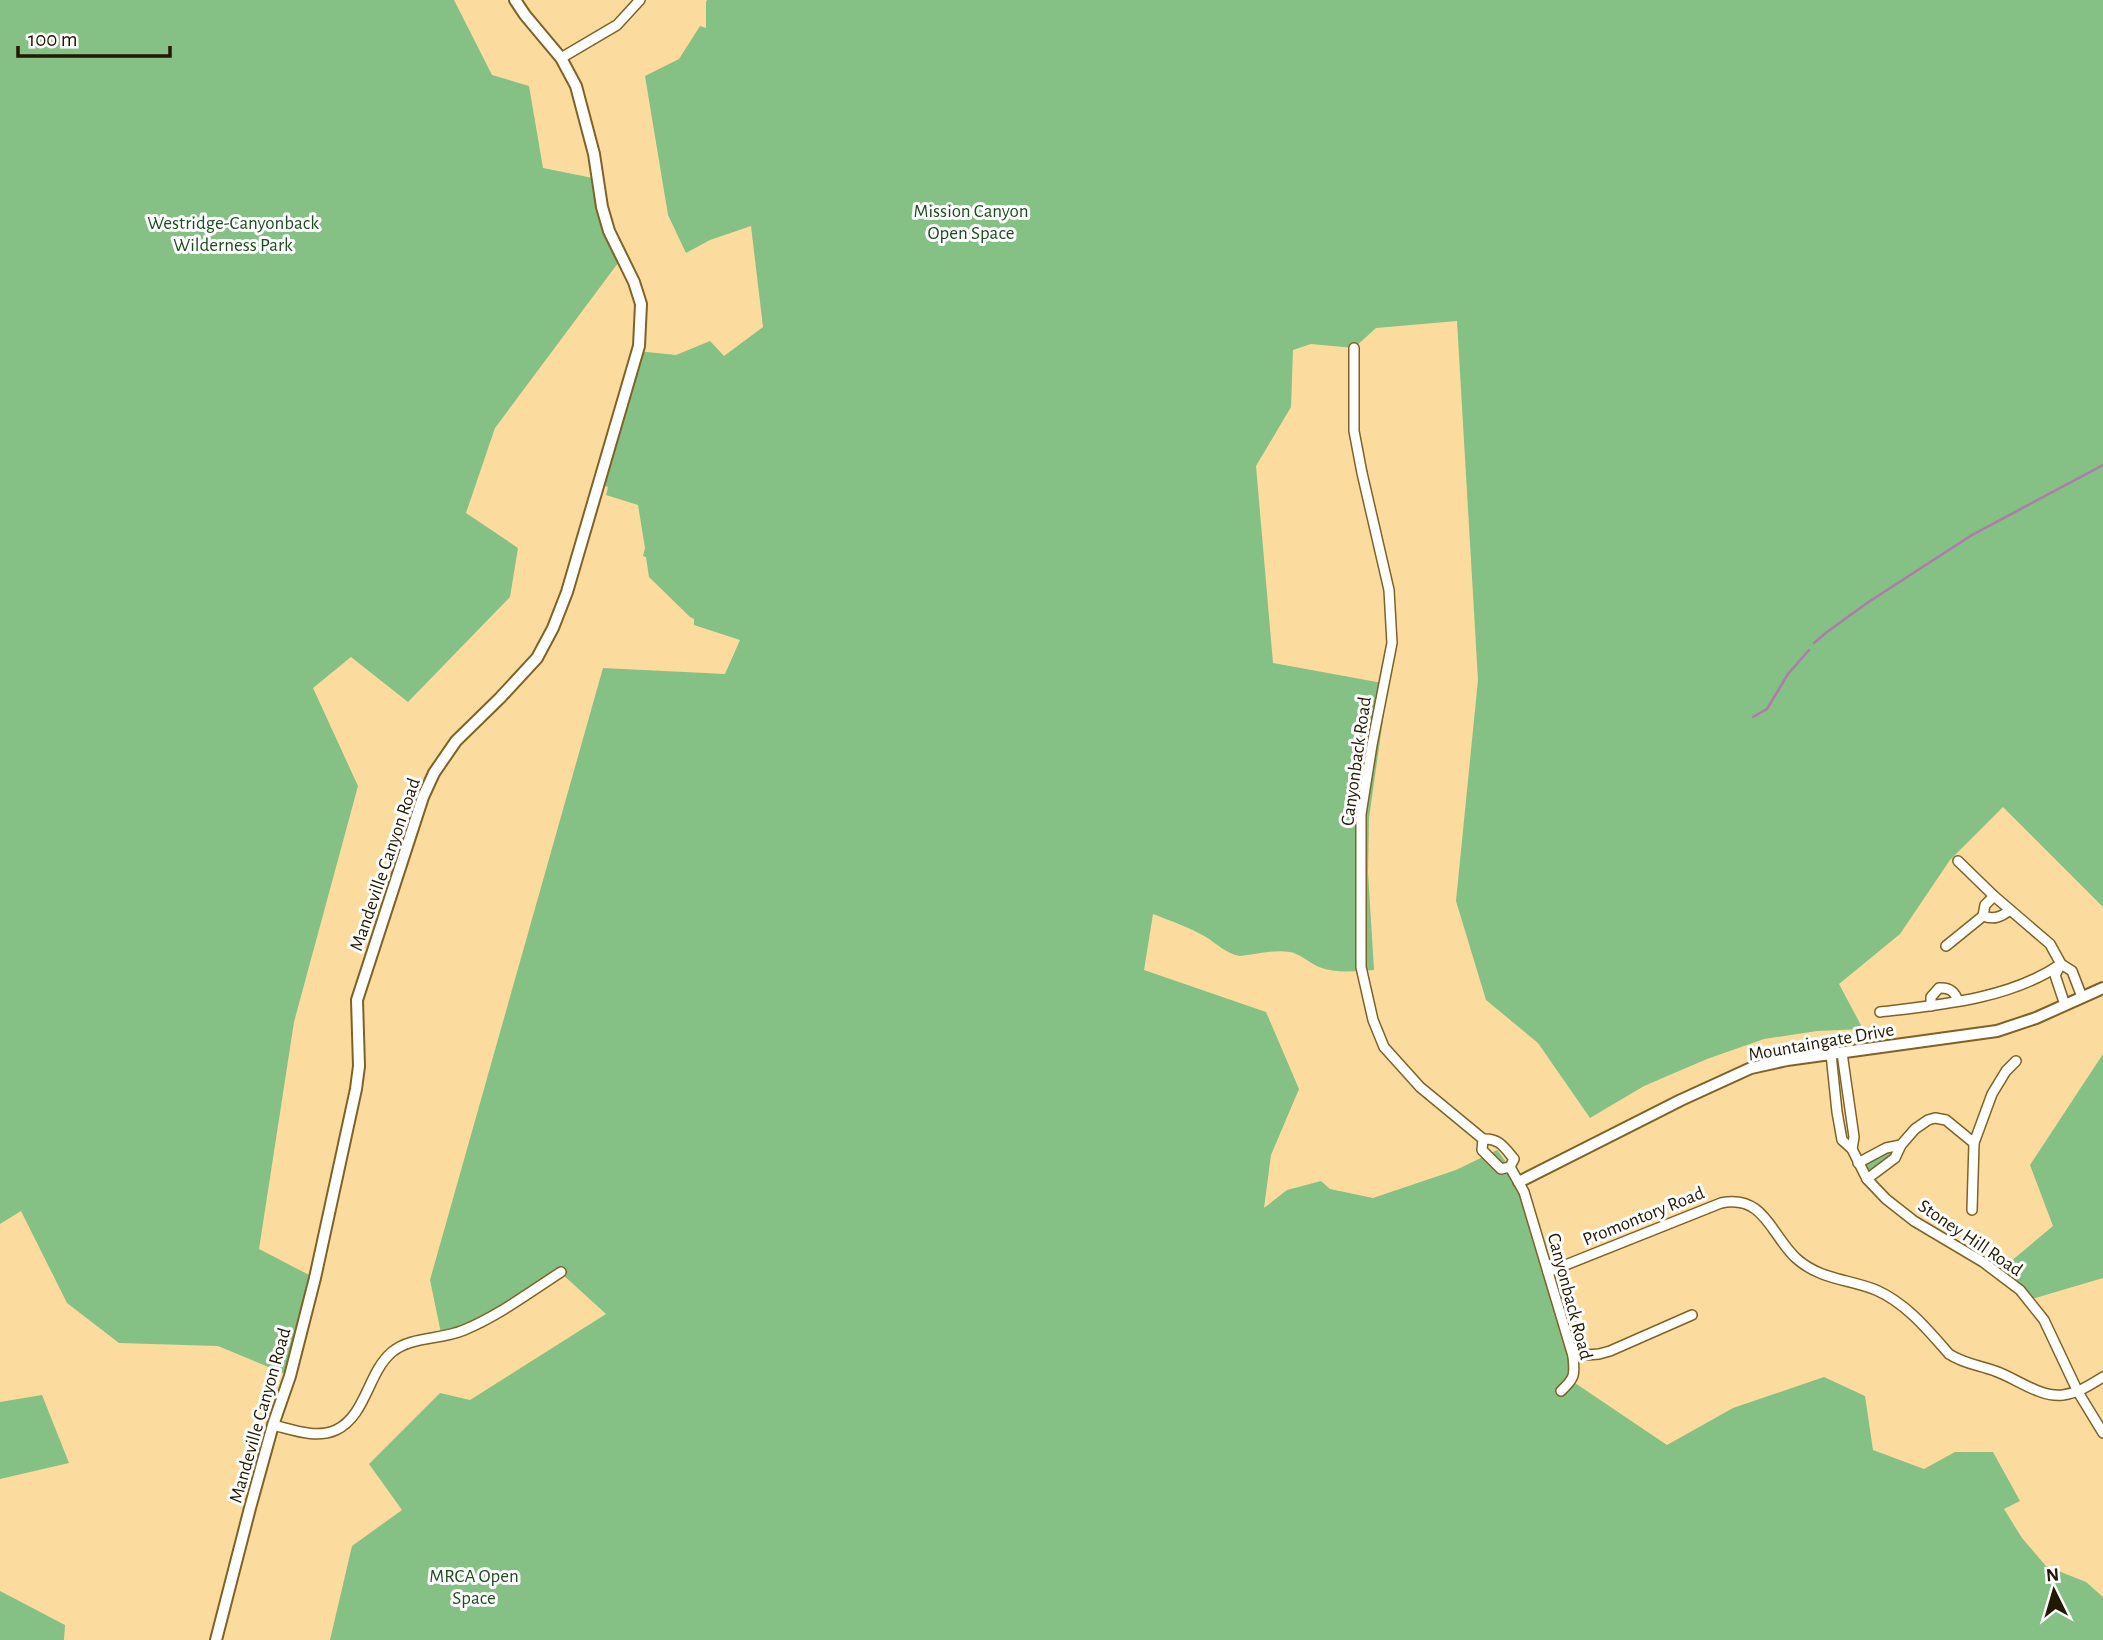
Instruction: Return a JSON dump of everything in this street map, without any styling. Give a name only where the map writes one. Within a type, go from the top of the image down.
[{"type":"street","name":"Mandeville Canyon Road","points":[[216,1640],[315,1278],[356,1089],[359,1066],[357,1000],[406,848],[423,797],[444,756],[525,673],[537,658],[553,628],[567,592],[639,346],[641,304],[634,282],[609,231],[594,155],[576,86],[561,58],[515,0]]},
{"type":"street","points":[[561,58],[617,26],[640,0]]},
{"type":"street","name":"Canyonback Road","points":[[1354,348],[1354,431],[1389,590],[1392,643],[1361,814],[1361,967],[1373,1020],[1384,1046],[1420,1087],[1483,1139],[1493,1138],[1511,1160],[1573,1356],[1572,1380],[1561,1391]]},
{"type":"street","points":[[1958,861],[1994,897],[2050,944],[2061,964],[2072,971],[2082,997]]},
{"type":"street","points":[[1946,946],[1983,916],[1985,905],[1994,897]]},
{"type":"street","points":[[1983,916],[1993,919],[2010,910]]},
{"type":"street","points":[[1880,1012],[1958,1001],[2028,982],[2061,964]]},
{"type":"street","points":[[2061,964],[2055,975],[2065,1005]]},
{"type":"street","points":[[1931,1006],[1934,992],[1945,988],[1956,995],[1958,1001]]},
{"type":"street","name":"Mountaingate Drive","points":[[1519,1182],[1718,1081],[1751,1068],[1997,1031],[2036,1018],[2103,988]]},
{"type":"street","name":"Stoney Hill Road","points":[[1836,1054],[1854,1137],[1852,1149]]},
{"type":"street","name":"Stoney Hill Road","points":[[1836,1054],[1837,1112],[1842,1140],[1852,1149],[1867,1179],[1886,1199],[1914,1221],[1972,1255],[2014,1284],[2045,1320],[2078,1392],[2103,1433]]},
{"type":"street","points":[[1972,1210],[1974,1143],[1992,1094],[2006,1071],[2016,1061]]},
{"type":"street","points":[[1837,1112],[1849,1111]]},
{"type":"street","points":[[1867,1179],[1895,1158],[1901,1145],[1915,1129],[1928,1120],[1946,1120],[1974,1143]]},
{"type":"street","points":[[1483,1139],[1482,1150],[1501,1168],[1511,1160]]},
{"type":"street","points":[[1858,1163],[1886,1148],[1901,1145]]},
{"type":"street","points":[[1496,1164],[1511,1160]]},
{"type":"street","name":"Promontory Road","points":[[1548,1272],[1721,1203],[1742,1202],[1759,1211],[1789,1251],[1807,1267],[1827,1277],[1878,1291],[1898,1302],[1955,1359],[1993,1370],[2050,1394],[2078,1392]]},
{"type":"street","points":[[273,1425],[320,1434],[340,1428],[348,1422],[359,1406],[389,1355],[398,1348],[419,1341],[442,1338],[476,1325],[561,1272]]},
{"type":"street","points":[[1573,1356],[1610,1351],[1692,1315]]},
{"type":"street","points":[[2078,1392],[2103,1377]]},
{"type":"green space","name":"Westridge-Canyonback Wilderness Park","points":[[0,0],[454,0],[492,75],[529,86],[543,168],[598,179],[621,259],[495,428],[466,513],[518,548],[510,597],[408,702],[351,657],[313,688],[358,786],[294,1022],[259,1249],[315,1278],[290,1376],[218,1346],[119,1343],[67,1303],[21,1211],[0,1224]]},
{"type":"green space","points":[[707,0],[2103,0],[2103,907],[2003,807],[1950,860],[1900,934],[1839,984],[1863,1029],[1817,1031],[1764,1039],[1707,1059],[1644,1086],[1590,1118],[1538,1043],[1486,1000],[1456,901],[1478,680],[1457,321],[1376,328],[1354,348],[1311,344],[1293,350],[1291,407],[1256,466],[1273,663],[1388,684],[1369,818],[1368,872],[1374,970],[1333,971],[1284,951],[1235,955],[1193,930],[1153,914],[1144,970],[1266,1012],[1299,1089],[1271,1155],[1264,1208],[1287,1190],[1321,1181],[1330,1189],[1373,1198],[1456,1170],[1497,1150],[1515,1174],[1573,1356],[1572,1381],[1667,1445],[1733,1408],[1824,1377],[1865,1396],[1873,1450],[1924,1469],[1955,1452],[1993,1452],[2020,1501],[2004,1509],[2022,1538],[2046,1566],[2086,1582],[2103,1597],[2103,1640],[330,1640],[352,1546],[402,1510],[369,1464],[440,1393],[470,1400],[606,1314],[561,1273],[476,1325],[442,1338],[430,1280],[603,668],[725,674],[740,640],[694,625],[694,619],[649,577],[646,557],[643,556],[645,548],[638,505],[606,495],[608,487],[598,483],[637,351],[676,355],[710,341],[724,356],[763,327],[751,226],[710,240],[686,253],[668,215],[645,76],[679,59],[700,26],[706,28]]},
{"type":"green space","points":[[2103,1054],[2103,1278],[2029,1300],[1998,1272],[2053,1226],[2030,1165]]},
{"type":"green space","points":[[1901,1145],[1895,1158],[1867,1179],[1858,1163]]},
{"type":"green space","points":[[42,1395],[69,1463],[0,1479],[0,1402]]},
{"type":"green space","points":[[0,1591],[65,1625],[64,1640],[0,1640]]},
{"type":"waterway","points":[[1814,643],[1867,603],[1972,535],[2103,465]]},
{"type":"waterway","points":[[1753,717],[1767,709],[1788,674],[1809,650]]},
{"type":"park label","name":"Mission Canyon Open Space","points":[[971,221]]},
{"type":"park label","name":"MRCA Open Space","points":[[474,1586]]}]
